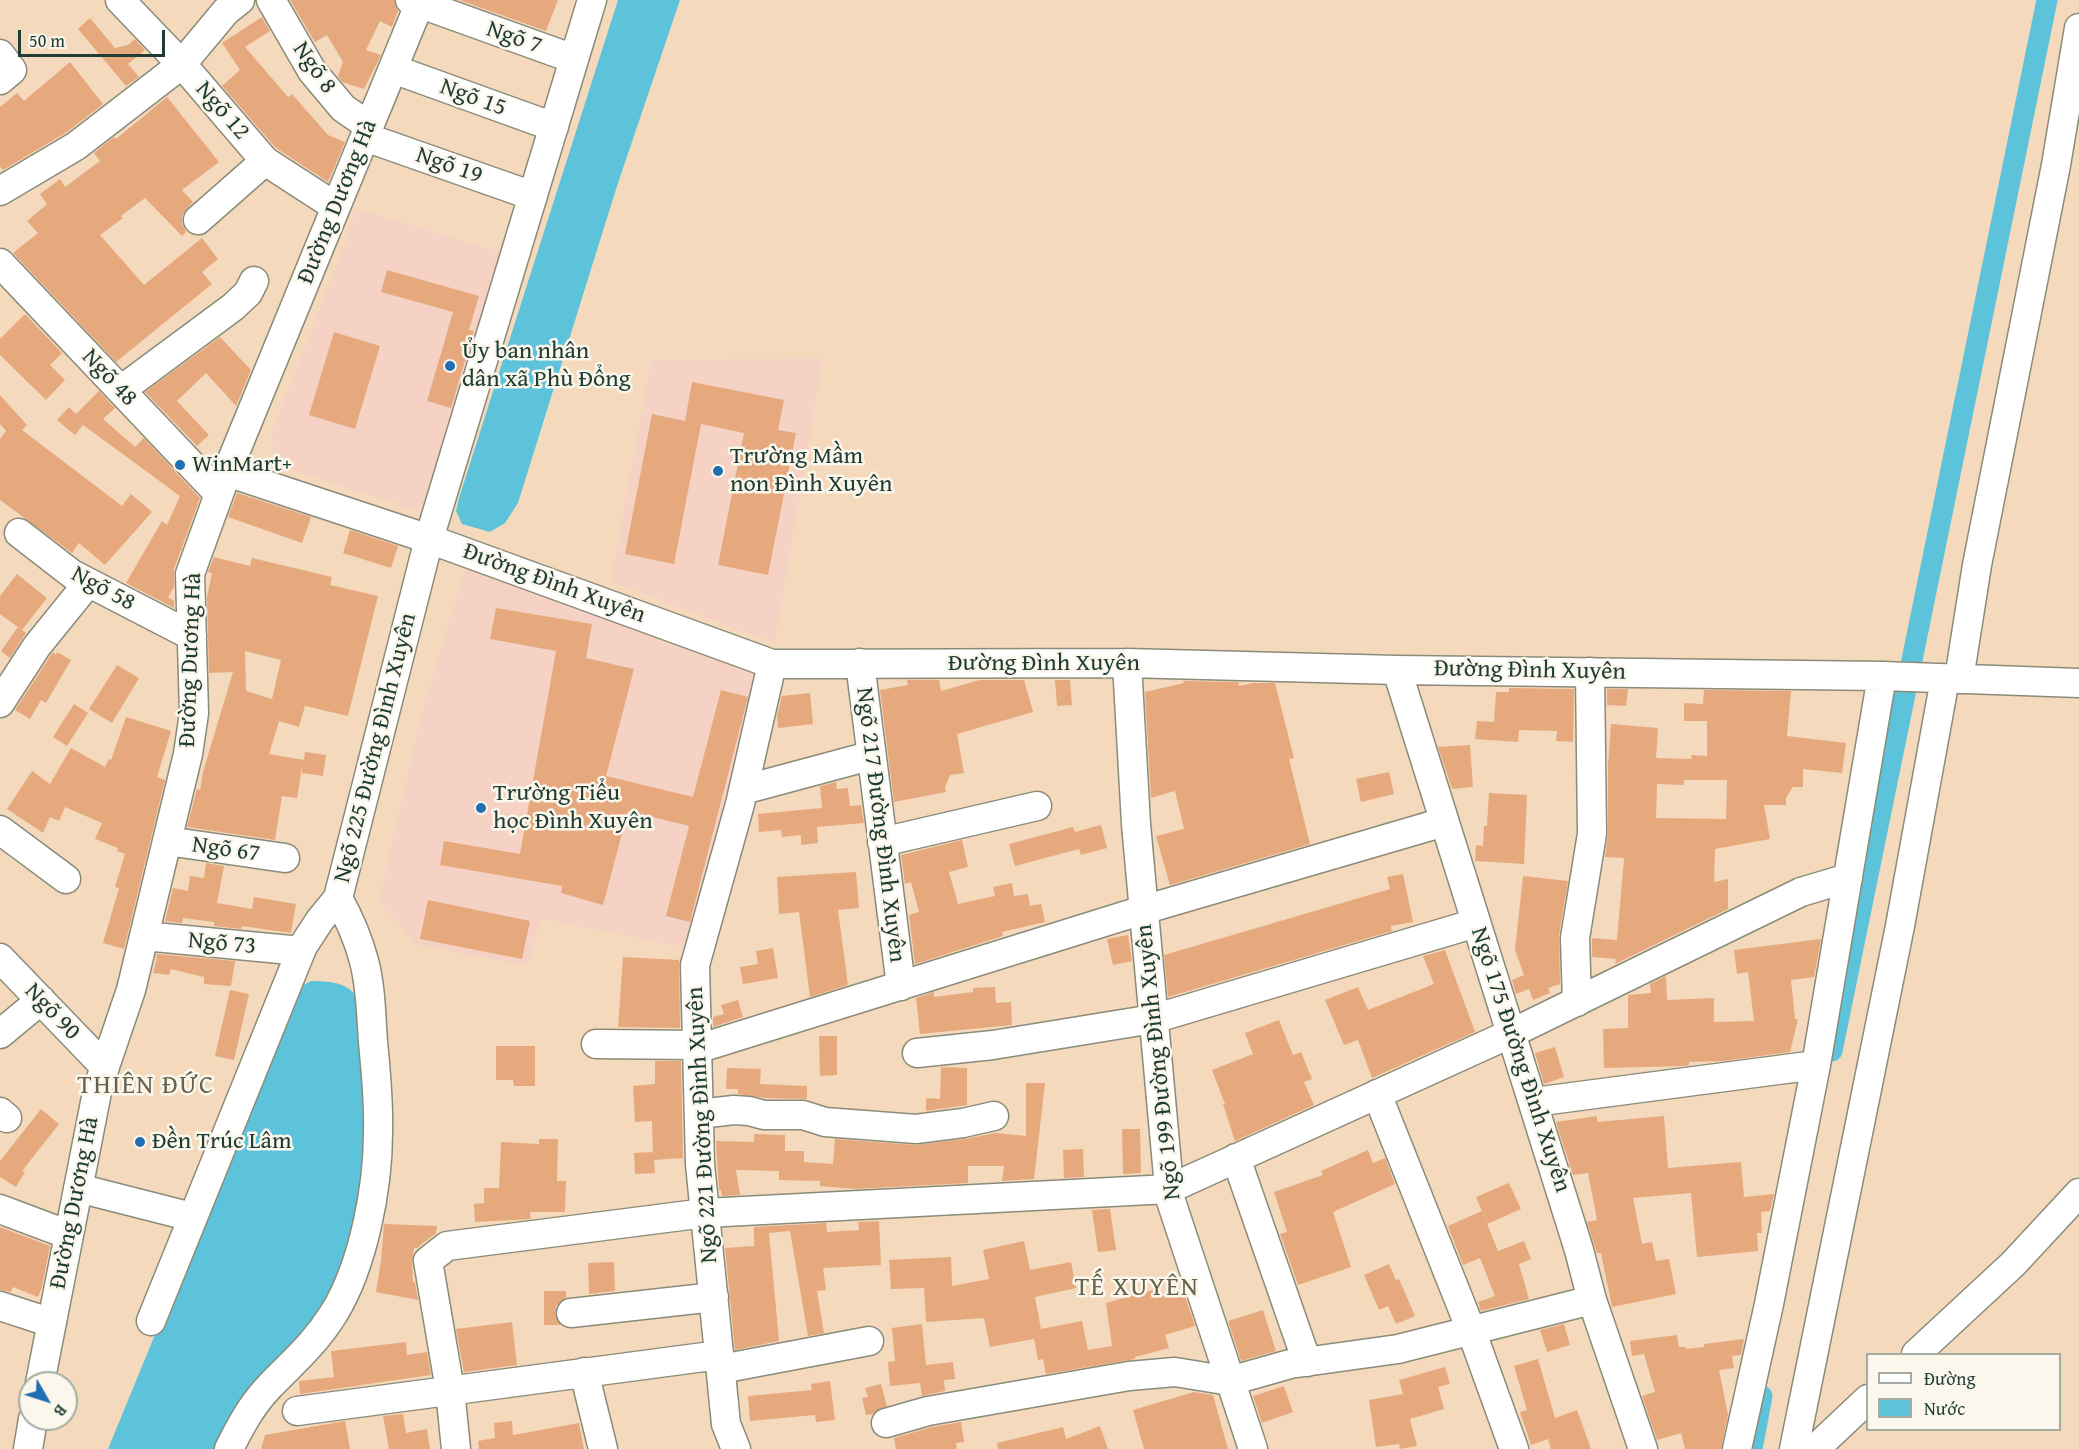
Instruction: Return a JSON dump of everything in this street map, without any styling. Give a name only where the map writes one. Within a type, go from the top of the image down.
[{"type":"street","name":"Ngõ 12","points":[[120,0],[181,65],[265,161],[336,207]]},
{"type":"street","points":[[0,191],[76,146],[181,65],[226,11],[240,0]]},
{"type":"street","name":"Ngõ 8","points":[[271,0],[312,71],[343,108],[367,131]]},
{"type":"street","name":"Ngõ 225 Đường Đình Xuyên","points":[[229,1449],[243,1420],[261,1397],[315,1342],[335,1311],[352,1277],[366,1230],[374,1183],[378,1135],[378,1097],[369,986],[354,928],[338,898],[429,539],[592,0]]},
{"type":"street","name":"Đường Dương Hà","points":[[42,1371],[98,1087],[131,990],[188,754],[194,713],[190,574],[223,483],[393,69],[417,2]]},
{"type":"street","name":"Ngõ 7","points":[[417,2],[574,59]]},
{"type":"street","points":[[1737,1449],[1769,1304],[1848,878],[1920,678],[1977,565],[2056,165],[2079,28]]},
{"type":"street","points":[[0,54],[12,70],[0,80]]},
{"type":"street","name":"Ngõ 15","points":[[393,69],[554,127]]},
{"type":"street","name":"Ngõ 19","points":[[367,131],[533,196]]},
{"type":"street","points":[[198,220],[265,161]]},
{"type":"street","name":"Ngõ 48","points":[[0,263],[121,390],[223,483]]},
{"type":"street","points":[[121,390],[232,307],[248,293],[254,281]]},
{"type":"street","name":"Đường Đình Xuyên","points":[[223,483],[429,539],[772,664],[1127,663],[2079,682]]},
{"type":"street","name":"Ngõ 58","points":[[19,533],[72,574],[192,636]]},
{"type":"street","points":[[0,703],[37,646],[88,583]]},
{"type":"street","name":"Ngõ 217 Đường Đình Xuyên","points":[[860,663],[901,986]]},
{"type":"street","name":"Ngõ 199 Đường Đình Xuyên","points":[[1127,663],[1136,824],[1170,1198],[1253,1449]]},
{"type":"street","name":"Ngõ 221 Đường Đình Xuyên","points":[[736,1449],[726,1424],[700,1164],[695,965],[743,790],[772,664]]},
{"type":"street","name":"Ngõ 175 Đường Đình Xuyên","points":[[1397,670],[1580,1250],[1592,1300],[1643,1449]]},
{"type":"street","points":[[1576,1002],[1575,938],[1592,834],[1590,672]]},
{"type":"street","points":[[1794,1449],[1900,926],[1920,678]]},
{"type":"street","points":[[743,790],[862,758]]},
{"type":"street","points":[[882,842],[1037,806]]},
{"type":"street","points":[[596,1044],[697,1047],[1143,910],[1444,822]]},
{"type":"street","points":[[0,830],[66,879]]},
{"type":"street","name":"Ngõ 67","points":[[167,841],[285,858]]},
{"type":"street","points":[[456,1449],[450,1390],[428,1261],[447,1246],[705,1213],[1169,1189],[1512,1033],[1801,892],[1848,878]]},
{"type":"street","points":[[151,1321],[301,951],[320,920],[338,898]]},
{"type":"street","points":[[917,1053],[993,1045],[1153,1019],[1476,923]]},
{"type":"street","name":"Ngõ 73","points":[[144,936],[301,951]]},
{"type":"street","name":"Ngõ 90","points":[[0,958],[105,1067]]},
{"type":"street","points":[[0,1034],[41,1000]]},
{"type":"street","points":[[1534,1102],[1815,1065]]},
{"type":"street","points":[[1377,1094],[1471,1330],[1514,1449]]},
{"type":"street","points":[[699,1114],[734,1110],[749,1111],[764,1115],[803,1115],[825,1122],[916,1129],[963,1123],[994,1116]]},
{"type":"street","points":[[1236,1158],[1307,1362]]},
{"type":"street","points":[[78,1188],[192,1217]]},
{"type":"street","points":[[1917,1353],[2013,1264],[2079,1193]]},
{"type":"street","points":[[0,1209],[69,1235]]},
{"type":"street","points":[[571,1313],[714,1297]]},
{"type":"street","points":[[886,1423],[928,1411],[1129,1376],[1175,1372],[1230,1381],[1290,1364],[1398,1349],[1592,1300]]},
{"type":"street","points":[[0,1306],[52,1323]]},
{"type":"street","points":[[297,1411],[584,1372],[720,1362],[870,1341]]},
{"type":"street","points":[[584,1372],[603,1449]]},
{"type":"street","points":[[1815,1449],[1866,1402]]},
{"type":"street","points":[[28,1449],[31,1431]]},
{"type":"shaded area","points":[[358,209],[506,254],[425,513],[277,465],[271,435]]},
{"type":"shaded area","name":"Trường Mầm non Đình Xuyên","points":[[823,358],[775,644],[611,581],[651,360]]},
{"type":"shaded area","points":[[465,568],[600,610],[720,656],[757,674],[688,948],[541,919],[528,966],[415,945],[379,900],[421,716]]},
{"type":"water","points":[[618,0],[680,0],[617,186],[518,503],[505,523],[490,532],[462,524],[456,511],[459,498]]},
{"type":"water","points":[[311,981],[331,982],[343,986],[358,998],[368,1117],[362,1198],[340,1284],[218,1449],[108,1449],[295,994]]},
{"type":"building","points":[[290,0],[394,0],[398,11],[392,27],[380,21],[366,50],[381,55],[364,89],[342,82],[338,76],[343,62],[327,35],[315,42]]},
{"type":"building","points":[[459,0],[558,0],[546,31]]},
{"type":"building","points":[[262,17],[270,31],[245,47],[288,97],[292,94],[328,135],[345,142],[328,182],[276,148],[222,86],[240,70],[222,43]]},
{"type":"building","points":[[90,18],[115,48],[128,45],[135,39],[145,50],[128,64],[139,77],[126,86],[78,29]]},
{"type":"building","points":[[70,62],[103,104],[67,132],[3,170],[0,167],[0,107],[17,93],[24,101]]},
{"type":"building","points":[[167,97],[219,162],[182,190],[193,202],[182,215],[182,224],[186,232],[182,236],[145,198],[100,235],[144,285],[202,238],[218,259],[202,272],[212,284],[116,362],[13,253],[38,233],[27,221],[47,204],[40,194],[60,179],[65,187],[100,161],[94,153],[114,137],[116,139]]},
{"type":"building","name":"Ủy ban nhân dân xã Phù Đổng","points":[[387,270],[479,296],[469,330],[474,331],[451,408],[427,401],[453,312],[381,292]]},
{"type":"building","points":[[24,315],[62,353],[50,365],[65,380],[46,400],[0,355],[0,339]]},
{"type":"building","points":[[334,332],[380,346],[355,429],[309,415]]},
{"type":"building","points":[[220,337],[251,370],[236,406],[206,373],[177,401],[209,435],[197,446],[145,392]]},
{"type":"building","points":[[692,382],[784,400],[778,430],[796,433],[768,575],[718,565],[744,433],[701,424],[674,564],[625,554],[652,414],[685,421]]},
{"type":"building","points":[[99,391],[115,408],[103,419],[135,447],[144,438],[200,498],[174,569],[174,587],[168,597],[174,601],[174,608],[126,583],[162,521],[167,525],[180,496],[83,425],[75,435],[57,420],[69,407],[76,414]]},
{"type":"building","points":[[0,395],[27,425],[22,430],[122,506],[131,494],[152,512],[105,565],[79,543],[72,553],[0,500],[0,439],[6,431],[0,424]]},
{"type":"building","points":[[237,493],[311,517],[302,543],[228,517]]},
{"type":"building","points":[[350,530],[398,546],[391,568],[343,553]]},
{"type":"building","points":[[214,557],[250,566],[252,558],[332,577],[330,585],[378,596],[348,716],[305,706],[299,727],[279,721],[269,754],[304,760],[305,752],[326,755],[323,776],[302,773],[302,767],[297,798],[282,796],[275,840],[187,827],[197,789],[200,790],[203,772],[233,672],[209,673],[207,597],[212,573],[208,572]],"holes":[[[245,651],[281,660],[272,699],[246,691]]]},
{"type":"building","points":[[17,574],[47,598],[22,630],[26,633],[10,658],[1,651],[18,627],[0,614],[0,596]]},
{"type":"building","points":[[496,608],[592,624],[586,658],[634,669],[606,776],[693,797],[721,690],[748,697],[690,922],[666,916],[689,826],[628,811],[603,905],[561,893],[562,886],[440,865],[444,841],[520,854],[556,651],[490,639]]},
{"type":"building","points":[[53,652],[71,660],[46,703],[41,700],[30,719],[15,710]]},
{"type":"building","points":[[117,665],[139,678],[112,723],[89,709]]},
{"type":"building","points":[[907,680],[939,680],[941,691],[980,680],[1024,680],[1033,712],[957,734],[964,773],[950,775],[945,787],[946,792],[894,802],[880,690],[908,685]]},
{"type":"building","points":[[1055,680],[1070,680],[1072,705],[1057,706]]},
{"type":"building","points":[[1183,681],[1238,682],[1239,686],[1253,683],[1275,683],[1294,758],[1289,759],[1310,844],[1170,885],[1156,836],[1184,829],[1175,791],[1151,798],[1145,692],[1184,683]]},
{"type":"building","points":[[1509,688],[1574,689],[1573,742],[1556,741],[1557,731],[1519,730],[1518,742],[1475,739],[1477,721],[1494,722],[1496,692],[1509,692]]},
{"type":"building","points":[[1607,689],[1628,689],[1626,706],[1607,705]]},
{"type":"building","points":[[1704,690],[1791,691],[1787,736],[1846,743],[1842,773],[1803,769],[1803,787],[1793,787],[1786,798],[1786,805],[1764,805],[1770,839],[1715,849],[1714,882],[1728,879],[1728,909],[1615,964],[1616,959],[1592,957],[1592,938],[1617,940],[1624,858],[1605,857],[1608,834],[1608,765],[1611,724],[1658,728],[1656,758],[1692,759],[1691,755],[1707,756],[1707,721],[1684,721],[1684,703],[1703,704]],"holes":[[[1684,780],[1727,780],[1726,819],[1656,818],[1657,784],[1684,785]]]},
{"type":"building","points":[[810,693],[813,724],[778,728],[777,716],[782,696]]},
{"type":"building","points":[[74,704],[88,713],[67,746],[53,737]]},
{"type":"building","points":[[126,717],[171,731],[157,777],[165,780],[124,949],[103,943],[119,888],[115,887],[125,854],[117,851],[118,848],[95,839],[102,823],[65,807],[59,821],[50,817],[43,833],[7,809],[32,771],[50,784],[71,748],[105,767],[109,759],[111,760]]},
{"type":"building","points":[[1470,745],[1473,787],[1452,789],[1438,747]]},
{"type":"building","points":[[1389,772],[1394,794],[1361,802],[1356,779]]},
{"type":"building","points":[[836,782],[837,789],[848,788],[850,806],[861,805],[864,823],[817,827],[818,843],[801,845],[801,835],[782,837],[781,830],[759,832],[758,814],[822,808],[820,786]]},
{"type":"building","points":[[1489,793],[1527,795],[1524,864],[1475,861],[1476,845],[1483,846]]},
{"type":"building","points":[[1101,825],[1107,848],[1081,855],[1079,849],[1015,866],[1009,844],[1073,827],[1075,832]]},
{"type":"building","points":[[962,840],[968,867],[949,872],[958,904],[995,896],[993,887],[1012,883],[1014,896],[1028,894],[1030,906],[1041,904],[1045,922],[1002,932],[1003,936],[915,964],[909,915],[919,912],[911,882],[905,884],[901,855]]},
{"type":"building","points":[[206,863],[224,866],[217,903],[252,909],[254,897],[296,904],[291,933],[242,926],[241,929],[214,926],[214,922],[183,918],[182,923],[165,921],[173,888],[188,891],[190,876],[204,878]]},
{"type":"building","points":[[856,872],[859,908],[838,910],[848,985],[810,997],[799,912],[779,914],[777,877]]},
{"type":"building","points":[[1403,874],[1413,922],[1391,926],[1392,931],[1168,997],[1164,955],[1390,889],[1387,877]]},
{"type":"building","points":[[1523,876],[1568,881],[1559,935],[1560,984],[1548,988],[1550,993],[1533,1000],[1529,989],[1516,994],[1512,980],[1524,975],[1515,950]]},
{"type":"building","points":[[428,900],[530,921],[522,959],[420,939]]},
{"type":"building","points":[[1128,935],[1132,961],[1113,965],[1107,939]]},
{"type":"building","points":[[1821,939],[1814,977],[1791,980],[1795,1019],[1798,1019],[1790,1052],[1723,1061],[1689,1062],[1689,1065],[1685,1066],[1604,1068],[1603,1029],[1628,1028],[1628,995],[1651,993],[1650,984],[1666,976],[1667,1000],[1714,998],[1714,1022],[1754,1021],[1748,972],[1737,974],[1734,950]]},
{"type":"building","points":[[773,948],[778,978],[743,984],[740,967],[758,964],[756,951]]},
{"type":"building","points":[[1445,950],[1475,1032],[1372,1078],[1358,1040],[1344,1045],[1325,1000],[1358,987],[1368,1010],[1434,984],[1423,956]]},
{"type":"building","points":[[157,954],[235,961],[231,986],[204,984],[204,977],[171,969],[169,975],[153,973]]},
{"type":"building","points":[[623,957],[679,960],[680,1028],[618,1027]]},
{"type":"building","points":[[995,987],[996,1003],[1011,1002],[1012,1025],[920,1034],[916,998],[934,992],[934,997],[973,992],[973,988]]},
{"type":"building","points":[[230,990],[249,994],[234,1060],[215,1056]]},
{"type":"building","points":[[738,1000],[743,1017],[713,1027],[713,1017],[724,1014],[721,1005]]},
{"type":"building","points":[[1279,1020],[1293,1055],[1301,1052],[1312,1079],[1304,1082],[1314,1105],[1235,1141],[1223,1104],[1225,1104],[1212,1070],[1253,1054],[1245,1033]]},
{"type":"building","points":[[819,1036],[837,1036],[837,1075],[820,1076]]},
{"type":"building","points":[[496,1046],[535,1046],[535,1086],[514,1086],[513,1080],[496,1080]]},
{"type":"building","points":[[1555,1047],[1564,1077],[1544,1084],[1535,1053]]},
{"type":"building","points":[[655,1061],[681,1061],[683,1158],[654,1160],[655,1173],[635,1174],[634,1153],[653,1152],[652,1121],[635,1122],[633,1086],[655,1084]]},
{"type":"building","points":[[941,1067],[967,1068],[967,1105],[926,1111],[926,1098],[940,1099]]},
{"type":"building","points":[[727,1068],[761,1069],[760,1084],[807,1086],[807,1099],[766,1098],[738,1094],[738,1089],[726,1089]]},
{"type":"building","points":[[1026,1083],[1045,1083],[1034,1179],[1002,1181],[1004,1166],[968,1166],[968,1183],[855,1189],[820,1186],[820,1181],[779,1180],[779,1171],[736,1170],[740,1195],[722,1196],[719,1190],[716,1141],[754,1142],[754,1134],[785,1135],[785,1151],[804,1151],[804,1162],[833,1164],[835,1139],[915,1145],[995,1133],[1026,1136]]},
{"type":"building","points":[[41,1109],[59,1124],[22,1171],[25,1172],[16,1187],[0,1177],[0,1161]]},
{"type":"building","points":[[1597,1116],[1597,1122],[1664,1116],[1668,1168],[1741,1162],[1744,1197],[1774,1194],[1770,1211],[1761,1212],[1762,1233],[1757,1233],[1758,1251],[1697,1257],[1691,1193],[1633,1198],[1642,1244],[1652,1242],[1656,1261],[1669,1259],[1676,1294],[1612,1307],[1601,1253],[1597,1253],[1587,1222],[1597,1220],[1588,1173],[1573,1175],[1556,1122]]},
{"type":"building","points":[[1122,1129],[1140,1129],[1141,1173],[1123,1174]]},
{"type":"building","points":[[539,1139],[558,1139],[557,1181],[566,1181],[565,1212],[530,1212],[531,1219],[475,1222],[474,1204],[484,1203],[484,1188],[499,1188],[501,1142],[539,1144]]},
{"type":"building","points":[[1083,1149],[1084,1177],[1064,1178],[1063,1150]]},
{"type":"building","points":[[1368,1150],[1373,1163],[1385,1158],[1395,1184],[1333,1212],[1351,1267],[1298,1285],[1280,1234],[1287,1232],[1274,1192],[1323,1175],[1321,1171]]},
{"type":"building","points":[[1509,1183],[1521,1209],[1487,1224],[1476,1197]]},
{"type":"building","points":[[1110,1209],[1116,1250],[1098,1252],[1092,1210]]},
{"type":"building","points":[[1482,1211],[1498,1251],[1524,1241],[1531,1259],[1519,1264],[1529,1299],[1481,1311],[1478,1302],[1495,1296],[1480,1258],[1463,1265],[1448,1226]]},
{"type":"building","points":[[879,1221],[881,1265],[823,1268],[826,1290],[817,1291],[824,1333],[808,1336],[790,1231],[769,1233],[779,1341],[735,1350],[725,1248],[754,1246],[754,1227],[826,1223],[827,1232],[859,1230],[858,1222]]},
{"type":"building","points":[[384,1224],[437,1226],[436,1233],[414,1248],[413,1282],[415,1282],[418,1300],[376,1292]]},
{"type":"building","points":[[0,1227],[50,1246],[38,1297],[13,1287],[11,1292],[0,1290]]},
{"type":"building","points":[[1024,1241],[1030,1270],[1071,1262],[1076,1288],[1035,1297],[1041,1329],[1082,1321],[1088,1350],[1112,1346],[1106,1303],[1153,1290],[1155,1298],[1183,1290],[1195,1326],[1165,1335],[1169,1348],[1135,1357],[1135,1359],[1046,1374],[1043,1359],[1038,1360],[1034,1339],[990,1347],[984,1318],[926,1322],[924,1288],[891,1289],[889,1260],[951,1257],[952,1286],[989,1279],[983,1250]]},
{"type":"building","points":[[614,1262],[615,1291],[589,1294],[588,1263]]},
{"type":"building","points":[[1389,1264],[1396,1280],[1399,1279],[1415,1316],[1396,1324],[1388,1306],[1379,1310],[1364,1275]]},
{"type":"building","points":[[544,1291],[566,1291],[566,1298],[556,1306],[555,1314],[561,1325],[544,1325]]},
{"type":"building","points":[[1263,1310],[1276,1351],[1241,1361],[1228,1321]]},
{"type":"building","points":[[512,1322],[517,1365],[464,1372],[456,1329]]},
{"type":"building","points":[[922,1324],[926,1365],[953,1362],[955,1379],[944,1380],[945,1391],[922,1396],[920,1383],[890,1386],[888,1362],[895,1361],[892,1328]]},
{"type":"building","points":[[1564,1324],[1570,1345],[1547,1352],[1540,1330]]},
{"type":"building","points":[[1677,1335],[1679,1347],[1686,1347],[1686,1349],[1704,1347],[1704,1344],[1744,1339],[1741,1355],[1732,1356],[1734,1368],[1719,1370],[1728,1415],[1721,1449],[1685,1449],[1681,1433],[1657,1440],[1642,1396],[1655,1392],[1644,1354],[1632,1356],[1630,1341]]},
{"type":"building","points":[[406,1342],[407,1355],[427,1352],[431,1375],[300,1394],[299,1381],[334,1377],[331,1351]]},
{"type":"building","points":[[1538,1359],[1555,1418],[1577,1410],[1591,1449],[1551,1449],[1548,1439],[1531,1445],[1520,1412],[1527,1410],[1514,1366]]},
{"type":"building","points":[[1445,1367],[1450,1384],[1438,1387],[1444,1409],[1410,1419],[1417,1446],[1400,1449],[1399,1444],[1376,1447],[1369,1400],[1403,1394],[1399,1380]]},
{"type":"building","points":[[830,1381],[835,1420],[816,1422],[815,1415],[750,1421],[748,1396],[812,1390],[811,1384]]},
{"type":"building","points":[[881,1384],[887,1406],[873,1414],[866,1415],[862,1398],[868,1397],[865,1388]]},
{"type":"building","points":[[1284,1386],[1293,1412],[1262,1423],[1253,1396]]},
{"type":"building","points":[[1194,1392],[1213,1395],[1228,1449],[1144,1449],[1133,1410]]},
{"type":"building","points":[[403,1414],[406,1433],[427,1429],[430,1449],[389,1449],[383,1416]]},
{"type":"building","points":[[345,1421],[350,1449],[261,1449],[265,1435]]},
{"type":"building","points":[[512,1421],[513,1435],[579,1423],[584,1449],[479,1449],[478,1441],[495,1438],[494,1423]]},
{"type":"building","points":[[961,1422],[964,1442],[956,1443],[957,1449],[896,1449],[894,1438],[932,1427]]},
{"type":"building","points":[[1100,1426],[1108,1449],[998,1449],[997,1443],[1063,1427],[1066,1439]]},
{"type":"waterway","points":[[1832,1051],[2047,0]]},
{"type":"waterway","points":[[1752,1449],[1762,1396]]},
{"type":"place","name":"Ủy ban nhân dân xã Phù Đổng","points":[[450,366]]},
{"type":"place","name":"WinMart+","points":[[180,465]]},
{"type":"place","name":"Trường Mầm non Đình Xuyên","points":[[718,471]]},
{"type":"place","name":"Trường Tiểu học Đình Xuyên","points":[[481,808]]},
{"type":"place","name":"Đền Trúc Lâm","points":[[140,1142]]},
{"type":"district","name":"THIÊN ĐỨC","points":[[146,1086]]},
{"type":"district","name":"TẾ XUYÊN","points":[[1137,1288]]}]
